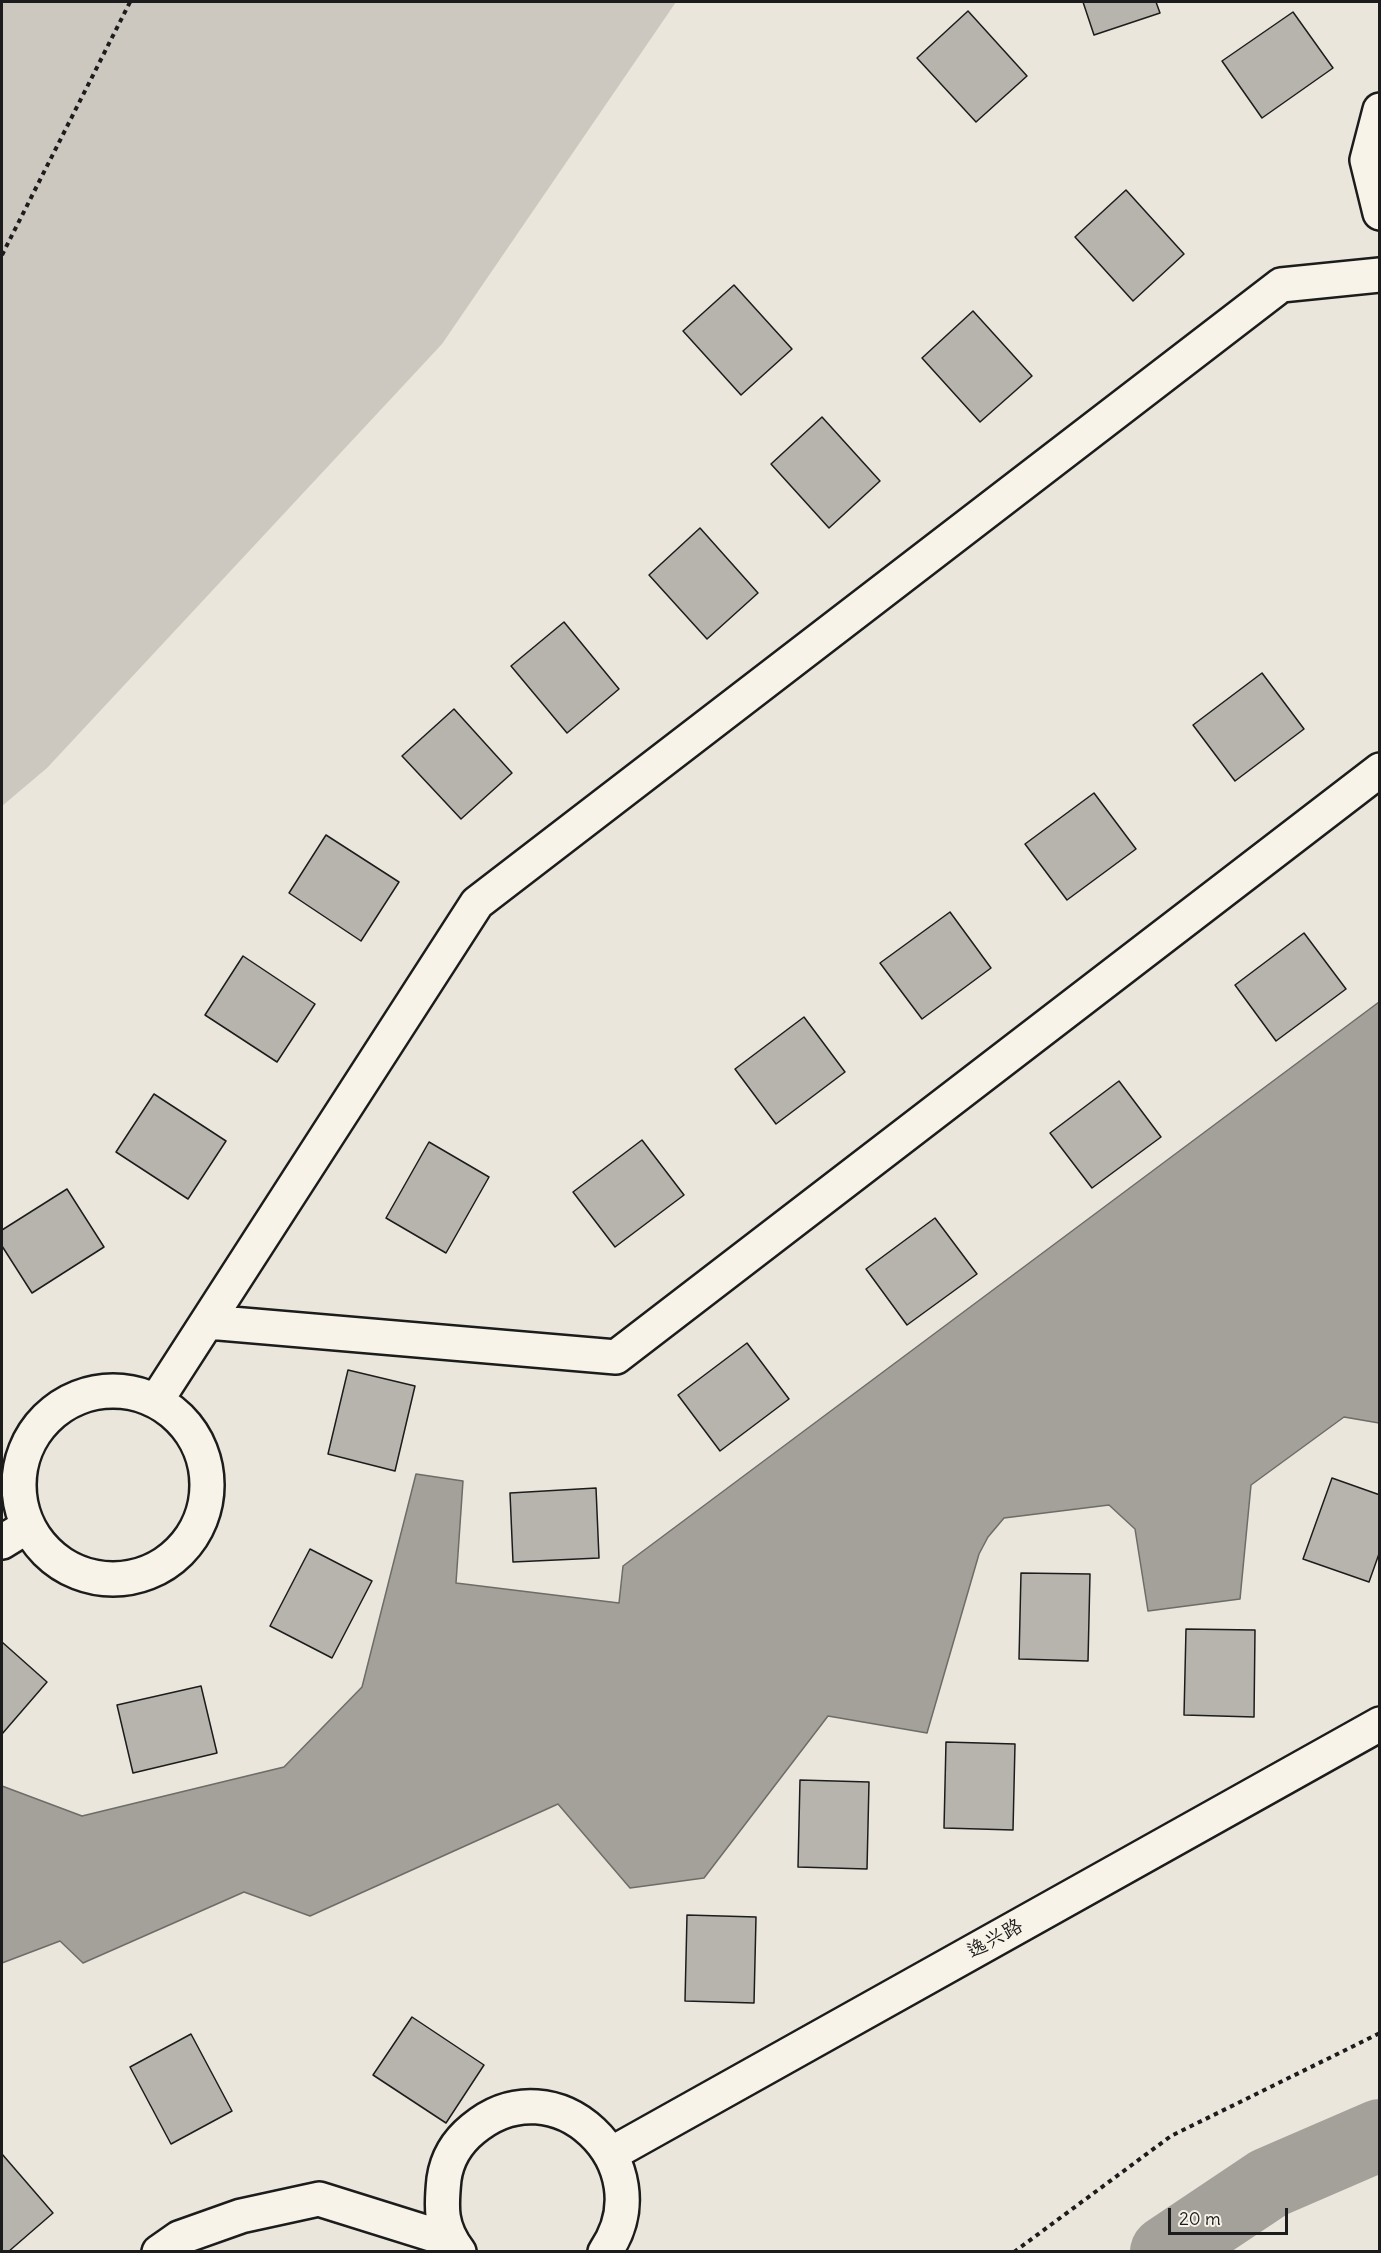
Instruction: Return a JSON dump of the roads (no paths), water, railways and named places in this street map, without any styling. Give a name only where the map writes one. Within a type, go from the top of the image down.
[{"type":"street","points":[[1380,110],[1367,160],[1380,213]]},
{"type":"street","points":[[156,1401],[477,903],[1281,285],[1380,275]]},
{"type":"street","points":[[207,1322],[616,1357],[1380,770]]},
{"type":"street","points":[[125,1392],[156,1401],[186,1425],[202,1453],[208,1485],[200,1522],[183,1549],[170,1561],[140,1576],[107,1580],[75,1572],[15,1534],[20,1500],[21,1467],[27,1446],[46,1419],[72,1400],[92,1393],[125,1392]]},
{"type":"street","name":"逸兴路","points":[[611,2154],[1380,1724]]},
{"type":"street","points":[[455,2246],[441,2210],[446,2164],[462,2138],[486,2118],[515,2107],[546,2108],[564,2112],[591,2129],[611,2154],[621,2181],[621,2212],[611,2242],[605,2252]]},
{"type":"street","points":[[159,2252],[179,2238],[242,2216],[319,2199],[455,2246]]},
{"type":"waterway","points":[[1166,2252],[1269,2183],[1380,2135]]}]
